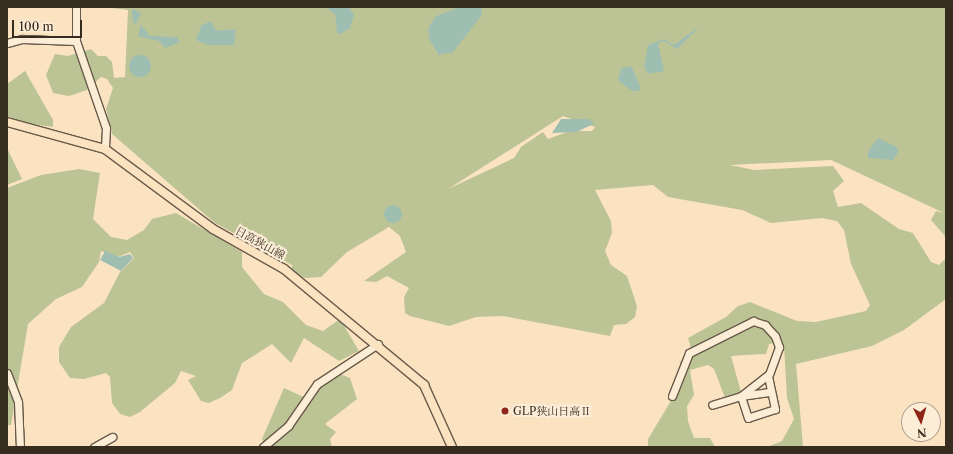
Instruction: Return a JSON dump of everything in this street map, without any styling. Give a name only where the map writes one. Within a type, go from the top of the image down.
[{"type":"main road","name":"日高狭山線","points":[[7,122],[105,149],[213,229],[284,269],[378,344],[424,385],[452,447]]},
{"type":"street","points":[[76,7],[76,41],[106,128],[105,149]]},
{"type":"street","points":[[7,43],[22,39],[76,41]]},
{"type":"street","points":[[672,396],[689,353],[753,321],[765,325],[778,341],[779,352],[768,376],[741,396]]},
{"type":"street","points":[[263,447],[288,426],[317,384],[378,344]]},
{"type":"street","points":[[7,373],[18,402],[20,447]]},
{"type":"street","points":[[741,396],[748,418],[775,409],[768,376]]},
{"type":"street","points":[[754,385],[756,394]]},
{"type":"street","points":[[712,405],[741,396],[771,392]]},
{"type":"street","points":[[94,447],[112,437]]},
{"type":"green space","points":[[105,7],[946,7],[946,248],[945,236],[931,220],[936,211],[944,213],[831,160],[730,165],[754,170],[833,166],[844,181],[833,191],[838,207],[861,203],[899,229],[913,233],[931,262],[939,265],[946,258],[946,299],[904,330],[872,346],[796,364],[803,447],[767,447],[782,441],[794,419],[787,398],[784,346],[775,343],[769,344],[766,354],[731,356],[741,392],[735,395],[725,398],[714,369],[708,365],[690,370],[694,395],[687,406],[688,421],[694,438],[710,438],[715,447],[648,447],[648,439],[680,386],[680,362],[691,348],[688,338],[726,317],[738,306],[750,302],[797,321],[816,322],[866,311],[870,305],[851,264],[844,230],[837,221],[822,218],[771,223],[742,210],[668,197],[653,185],[595,190],[611,221],[612,233],[605,251],[611,265],[627,276],[637,306],[635,317],[626,324],[614,325],[610,336],[503,316],[476,317],[449,326],[410,316],[405,313],[404,297],[409,288],[387,276],[376,282],[364,281],[406,252],[400,236],[389,227],[347,252],[321,277],[305,278],[292,271],[292,265],[215,223],[112,134],[106,109],[113,88],[107,79],[101,77],[87,90],[69,96],[53,93],[46,75],[55,54],[68,56],[91,49],[98,56],[106,56],[112,62],[114,78],[125,77],[128,10]],"holes":[[[563,116],[595,127],[592,131],[570,131],[548,139],[543,132],[521,147],[514,158],[448,189]]]},
{"type":"green space","points":[[25,71],[53,120],[53,127],[26,123],[7,116],[7,84]]},
{"type":"green space","points":[[7,148],[22,179],[7,185]]},
{"type":"green space","points":[[79,169],[100,173],[93,219],[111,237],[127,240],[144,230],[152,219],[176,213],[242,252],[242,267],[264,294],[283,302],[306,325],[323,331],[340,319],[359,351],[339,361],[304,338],[291,363],[272,344],[242,363],[232,390],[220,398],[209,403],[201,401],[188,380],[196,376],[181,371],[175,383],[140,412],[130,417],[120,414],[112,403],[110,377],[106,373],[84,379],[70,378],[59,362],[59,347],[71,327],[104,303],[120,272],[134,258],[130,252],[118,257],[101,251],[99,262],[82,287],[56,299],[28,324],[11,425],[7,425],[7,188],[41,175]]},
{"type":"green space","points":[[337,373],[350,378],[357,399],[325,424],[336,432],[330,439],[332,447],[266,447],[262,439],[284,388],[308,399],[317,387]]},
{"type":"shaded area","points":[[325,7],[349,7],[354,15],[350,28],[341,34],[337,32],[335,14]]},
{"type":"shaded area","points":[[460,7],[481,7],[482,15],[453,52],[439,55],[429,39],[428,28],[436,16]]},
{"type":"shaded area","points":[[132,9],[141,13],[136,24],[133,22]]},
{"type":"shaded area","points":[[210,21],[217,31],[236,29],[234,45],[208,45],[196,40],[201,26]]},
{"type":"shaded area","points":[[141,25],[150,36],[177,37],[180,42],[165,48],[159,41],[138,36]]},
{"type":"shaded area","points":[[700,26],[677,49],[664,41],[658,43],[664,71],[648,74],[644,67],[648,45],[664,39],[674,45]]},
{"type":"shaded area","points":[[140,55],[148,58],[151,66],[148,74],[140,77],[132,74],[129,66],[132,58]]},
{"type":"shaded area","points":[[631,66],[640,86],[639,91],[632,91],[618,80],[621,69]]},
{"type":"shaded area","points":[[561,119],[589,119],[594,124],[576,132],[552,133]]},
{"type":"shaded area","points":[[878,138],[897,147],[898,152],[893,160],[868,158],[868,152]]},
{"type":"shaded area","points":[[393,205],[399,208],[402,214],[399,220],[393,223],[387,220],[384,214],[387,208]]},
{"type":"shaded area","points":[[105,251],[119,257],[130,254],[133,258],[121,271],[100,260]]},
{"type":"place","name":"GLP狭山日高Ⅱ","points":[[505,411]]}]
